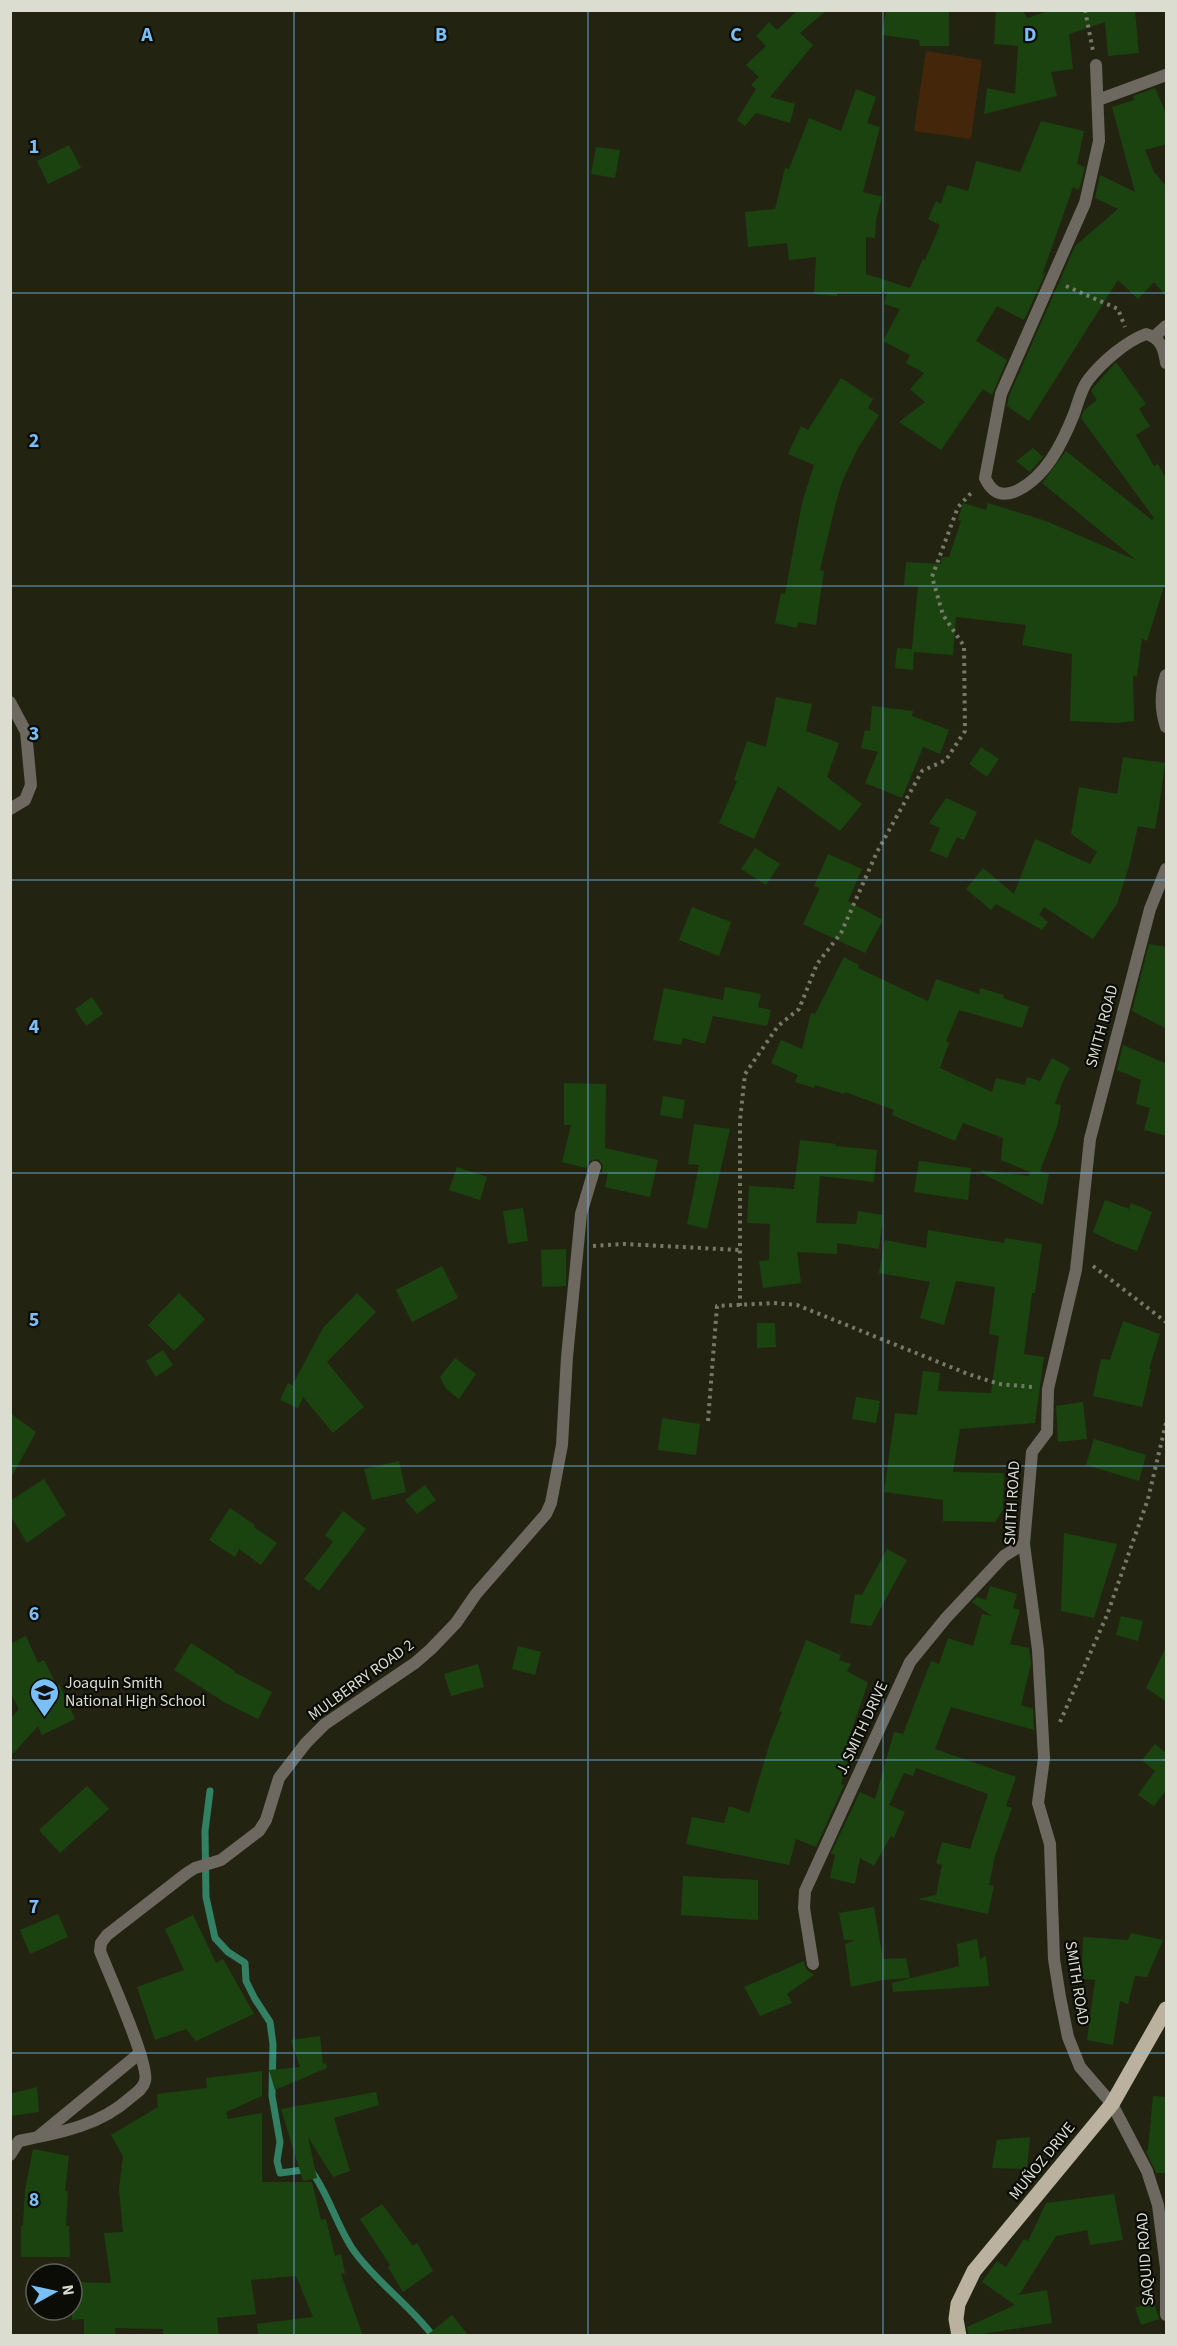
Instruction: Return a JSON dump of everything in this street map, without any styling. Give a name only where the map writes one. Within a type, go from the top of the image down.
[{"type":"main road","name":"MUÑOZ DRIVE","points":[[960,2336],[956,2319],[958,2304],[975,2271],[1112,2104],[1167,2009]]},
{"type":"street","points":[[1096,65],[1099,141],[1085,203],[1001,394],[985,478],[990,488],[997,494],[1006,495],[1027,487],[1054,454],[1087,381],[1098,369],[1131,343],[1146,334],[1155,336],[1161,344],[1167,363]]},
{"type":"street","points":[[1098,100],[1167,75]]},
{"type":"street","points":[[1155,336],[1167,326]]},
{"type":"street","points":[[1167,675],[1161,699],[1162,715],[1167,727]]},
{"type":"street","points":[[10,702],[26,732],[31,784],[25,800],[10,809]]},
{"type":"street","name":"SMITH ROAD","points":[[1112,2104],[1080,2067],[1068,2037],[1054,1959],[1050,1844],[1038,1803],[1044,1758],[1038,1650],[1024,1544],[1032,1452],[1047,1432],[1048,1389],[1078,1255],[1090,1139],[1150,909],[1167,869]]},
{"type":"street","name":"MULBERRY ROAD 2","points":[[10,2155],[20,2141],[81,2127],[99,2119],[122,2105],[141,2088],[145,2081],[146,2073],[140,2054],[100,1951],[101,1943],[107,1935],[195,1868],[221,1860],[248,1842],[266,1820],[279,1778],[306,1743],[325,1724],[415,1663],[431,1648],[456,1623],[476,1594],[546,1514],[551,1503],[562,1445],[581,1214],[595,1167]]},
{"type":"street","name":"J. SMITH DRIVE","points":[[813,1964],[804,1908],[805,1892],[910,1662],[928,1638],[1004,1556],[1024,1544]]},
{"type":"street","name":"MULBERRY ROAD 2","points":[[37,2138],[140,2054]]},
{"type":"street","name":"SAQUID ROAD","points":[[1112,2104],[1147,2171],[1158,2205],[1166,2268],[1167,2314]]},
{"type":"path","points":[[1085,10],[1096,65]]},
{"type":"path","points":[[1052,279],[1118,309],[1131,343]]},
{"type":"path","points":[[740,1305],[740,1120],[745,1074],[778,1026],[799,1009],[817,964],[841,933],[877,852],[922,771],[946,760],[966,731],[964,646],[943,615],[932,577],[958,507],[985,478]]},
{"type":"path","points":[[578,1248],[624,1244],[739,1250]]},
{"type":"path","points":[[1078,1255],[1167,1322]]},
{"type":"path","points":[[708,1421],[717,1306],[774,1303],[797,1305],[968,1374],[999,1384],[1048,1389]]},
{"type":"path","points":[[1058,1726],[1107,1615],[1148,1499],[1167,1423]]},
{"type":"shaded area","points":[[926,51],[982,60],[971,139],[914,131]]},
{"type":"building","points":[[798,10],[827,10],[800,33],[813,45],[770,97],[795,104],[790,123],[756,113],[745,126],[737,120],[756,89],[751,85],[759,77],[746,65],[766,46],[756,36],[769,22],[777,30]]},
{"type":"building","points":[[886,10],[949,10],[949,46],[920,46],[919,40],[882,35]]},
{"type":"building","points":[[996,10],[1023,10],[1027,18],[1051,10],[1135,10],[1139,53],[1108,56],[1105,22],[1069,34],[1073,69],[1051,72],[1057,96],[984,114],[987,88],[1015,94],[1018,46],[994,44]]},
{"type":"building","points":[[1155,88],[1167,116],[1167,144],[1145,150],[1154,172],[1167,187],[1167,298],[1154,282],[1138,299],[1118,280],[1029,421],[1007,406],[1009,396],[1075,246],[1118,209],[1095,198],[1100,175],[1135,192],[1112,107],[1134,100],[1133,96]]},
{"type":"building","points":[[856,89],[876,97],[867,123],[880,127],[863,192],[882,197],[876,220],[875,238],[866,237],[866,274],[910,288],[940,225],[928,219],[936,201],[941,204],[947,185],[968,191],[976,161],[1020,172],[1041,121],[1084,131],[1077,164],[1085,167],[1079,190],[1073,187],[1042,275],[1046,272],[1024,320],[997,306],[976,341],[1007,360],[992,395],[983,389],[941,450],[899,422],[925,402],[910,389],[924,373],[906,363],[910,355],[883,341],[900,309],[884,304],[887,293],[837,293],[837,296],[814,294],[816,257],[789,260],[787,243],[748,247],[745,212],[775,209],[785,168],[789,169],[809,118],[841,131]]},
{"type":"building","points":[[69,145],[81,168],[48,184],[37,161]]},
{"type":"building","points":[[596,147],[620,150],[615,178],[591,174]]},
{"type":"building","points":[[1116,362],[1146,404],[1139,409],[1150,426],[1136,435],[1154,466],[1158,464],[1167,481],[1167,585],[1164,586],[1147,641],[1142,639],[1137,676],[1133,676],[1134,721],[1118,723],[1070,721],[1072,654],[1022,645],[1026,625],[956,617],[953,655],[914,652],[913,670],[895,668],[897,648],[912,649],[918,586],[904,585],[906,562],[941,564],[941,557],[949,557],[961,521],[958,520],[963,503],[986,510],[988,503],[1046,521],[1136,560],[1042,483],[1066,451],[1152,520],[1154,518],[1081,418],[1084,410],[1097,400],[1091,391]]},
{"type":"building","points":[[841,378],[873,399],[868,408],[879,415],[858,448],[842,482],[836,502],[820,570],[824,571],[816,625],[798,622],[797,628],[775,623],[781,593],[785,594],[802,503],[814,465],[788,454],[801,426],[808,430]]},
{"type":"building","points":[[1033,448],[1043,457],[1030,472],[1016,461]]},
{"type":"building","points":[[776,697],[812,704],[806,731],[839,743],[827,777],[862,804],[840,831],[778,786],[754,839],[719,823],[737,781],[734,780],[747,741],[766,747]]},
{"type":"building","points":[[872,706],[913,711],[912,716],[949,730],[940,754],[923,747],[902,798],[865,783],[878,752],[861,748],[865,730],[870,731]]},
{"type":"building","points":[[981,747],[999,759],[987,777],[969,764]]},
{"type":"building","points":[[1123,757],[1165,763],[1159,807],[1155,829],[1138,826],[1117,904],[1093,939],[1044,907],[1039,915],[1048,922],[1042,930],[996,904],[991,910],[966,889],[983,868],[1014,894],[1035,839],[1090,864],[1097,852],[1071,834],[1079,787],[1117,794]]},
{"type":"building","points":[[946,798],[977,812],[964,840],[957,837],[947,858],[930,851],[940,828],[929,823]]},
{"type":"building","points":[[755,848],[780,864],[766,885],[741,869]]},
{"type":"building","points":[[828,854],[862,869],[848,901],[883,920],[865,953],[803,924],[820,888],[814,886]]},
{"type":"building","points":[[692,907],[731,922],[719,956],[679,940]]},
{"type":"building","points":[[1149,944],[1167,947],[1167,1029],[1132,1011]]},
{"type":"building","points":[[844,957],[859,965],[858,968],[928,1001],[936,979],[979,994],[980,988],[1004,995],[1003,998],[1029,1007],[1022,1028],[959,1010],[946,1041],[949,1043],[940,1068],[992,1092],[996,1078],[1025,1085],[1027,1077],[1040,1081],[1052,1058],[1070,1068],[1055,1104],[1061,1105],[1058,1124],[1040,1171],[1049,1174],[1043,1205],[980,1172],[981,1170],[1029,1176],[1030,1172],[1001,1160],[1003,1138],[963,1123],[955,1141],[892,1115],[894,1110],[845,1092],[844,1094],[815,1085],[814,1088],[795,1082],[798,1075],[771,1063],[781,1040],[802,1049],[811,1013],[815,1014]]},
{"type":"building","points":[[725,987],[761,994],[758,1007],[771,1010],[767,1026],[713,1016],[705,1044],[683,1038],[681,1045],[653,1040],[664,988],[723,1000]]},
{"type":"building","points":[[92,997],[103,1014],[86,1026],[75,1009]]},
{"type":"building","points":[[1123,1045],[1167,1064],[1167,1136],[1144,1130],[1150,1108],[1136,1104],[1141,1080],[1117,1070]]},
{"type":"building","points":[[564,1083],[606,1084],[605,1148],[658,1160],[650,1197],[605,1187],[608,1173],[602,1172],[603,1165],[598,1159],[590,1161],[586,1168],[562,1162],[571,1125],[564,1125]]},
{"type":"building","points":[[663,1096],[685,1100],[682,1119],[660,1115]]},
{"type":"building","points":[[694,1124],[730,1129],[707,1229],[687,1224],[699,1165],[688,1164]]},
{"type":"building","points":[[800,1140],[877,1150],[874,1182],[820,1176],[816,1223],[856,1224],[858,1211],[883,1215],[879,1249],[837,1243],[837,1254],[797,1252],[801,1283],[763,1288],[759,1261],[769,1260],[770,1224],[747,1223],[749,1186],[794,1189]]},
{"type":"building","points":[[919,1161],[971,1168],[968,1200],[914,1192]]},
{"type":"building","points":[[457,1167],[487,1177],[480,1200],[449,1190]]},
{"type":"building","points":[[1105,1200],[1129,1209],[1131,1203],[1152,1212],[1137,1251],[1093,1232]]},
{"type":"building","points":[[523,1208],[528,1241],[508,1244],[503,1211]]},
{"type":"building","points":[[928,1230],[1004,1243],[1005,1238],[1042,1244],[1035,1293],[1032,1293],[1024,1354],[1044,1357],[1035,1423],[960,1429],[953,1472],[1004,1473],[1003,1510],[995,1522],[943,1521],[943,1500],[884,1492],[895,1413],[917,1415],[923,1371],[940,1373],[938,1391],[991,1393],[999,1336],[989,1334],[995,1287],[956,1281],[944,1325],[920,1318],[930,1282],[879,1273],[885,1240],[926,1248]]},
{"type":"building","points":[[566,1249],[566,1286],[542,1287],[541,1250]]},
{"type":"building","points":[[442,1266],[458,1298],[412,1322],[396,1290]]},
{"type":"building","points":[[179,1293],[205,1319],[174,1351],[148,1325]]},
{"type":"building","points":[[357,1293],[376,1312],[327,1362],[364,1407],[333,1433],[303,1397],[298,1408],[280,1400],[288,1383],[294,1386],[323,1328]]},
{"type":"building","points":[[1123,1321],[1160,1334],[1149,1369],[1151,1369],[1142,1407],[1093,1396],[1101,1359],[1110,1360]]},
{"type":"building","points":[[757,1323],[775,1323],[776,1347],[757,1348]]},
{"type":"building","points":[[163,1350],[173,1365],[156,1377],[146,1361]]},
{"type":"building","points":[[455,1358],[476,1374],[459,1399],[446,1389],[440,1377]]},
{"type":"building","points":[[856,1397],[880,1401],[876,1423],[852,1419]]},
{"type":"building","points":[[1083,1402],[1087,1439],[1058,1442],[1056,1406]]},
{"type":"building","points":[[10,1413],[36,1432],[10,1480]]},
{"type":"building","points":[[662,1418],[700,1424],[696,1455],[658,1450]]},
{"type":"building","points":[[1094,1439],[1146,1455],[1139,1481],[1086,1465]]},
{"type":"building","points":[[399,1461],[406,1492],[372,1500],[364,1469]]},
{"type":"building","points":[[44,1479],[66,1515],[27,1543],[10,1515],[10,1501]]},
{"type":"building","points":[[425,1485],[436,1500],[417,1514],[405,1500]]},
{"type":"building","points":[[230,1508],[277,1543],[261,1565],[239,1549],[235,1557],[209,1540]]},
{"type":"building","points":[[343,1511],[366,1529],[319,1591],[304,1579],[333,1542],[325,1535]]},
{"type":"building","points":[[1064,1533],[1117,1544],[1094,1618],[1061,1611]]},
{"type":"building","points":[[887,1549],[907,1560],[871,1626],[850,1623],[855,1594],[862,1595]]},
{"type":"building","points":[[990,1586],[1017,1594],[1013,1608],[1020,1610],[1010,1644],[1029,1648],[1031,1664],[1021,1705],[1033,1709],[1034,1730],[951,1707],[935,1749],[1016,1777],[1006,1806],[1012,1808],[995,1856],[989,1885],[994,1886],[988,1914],[918,1899],[936,1895],[942,1865],[936,1863],[942,1842],[970,1849],[988,1794],[916,1768],[913,1776],[904,1773],[889,1805],[905,1812],[894,1838],[891,1836],[874,1866],[860,1858],[855,1884],[830,1878],[835,1855],[831,1853],[860,1792],[875,1799],[894,1732],[903,1734],[931,1661],[939,1664],[948,1638],[973,1646],[982,1614],[992,1616],[972,1602],[977,1597],[986,1600]]},
{"type":"building","points":[[1121,1616],[1143,1621],[1138,1641],[1116,1635]]},
{"type":"building","points":[[26,1636],[38,1663],[44,1660],[57,1686],[59,1684],[75,1719],[42,1735],[38,1726],[10,1757],[10,1719],[19,1709],[10,1692],[10,1644]]},
{"type":"building","points":[[806,1640],[841,1655],[839,1660],[851,1664],[847,1671],[868,1683],[848,1741],[853,1743],[841,1784],[844,1785],[816,1847],[796,1839],[789,1865],[686,1844],[692,1817],[724,1823],[729,1806],[749,1813],[771,1739],[782,1712],[779,1711]]},
{"type":"building","points":[[191,1643],[234,1672],[272,1692],[258,1719],[224,1702],[174,1670]]},
{"type":"building","points":[[1167,1645],[1167,1702],[1146,1688]]},
{"type":"building","points":[[518,1646],[541,1652],[535,1675],[512,1669]]},
{"type":"building","points":[[478,1664],[484,1687],[451,1696],[444,1674]]},
{"type":"building","points":[[1155,1744],[1167,1754],[1167,1789],[1154,1806],[1138,1795],[1155,1771],[1142,1760]]},
{"type":"building","points":[[87,1786],[109,1809],[60,1853],[39,1830]]},
{"type":"building","points":[[683,1876],[758,1880],[758,1920],[681,1915]]},
{"type":"building","points":[[874,1907],[883,1959],[906,1958],[910,1978],[883,1980],[851,1987],[845,1944],[855,1940],[844,1940],[839,1913]]},
{"type":"building","points":[[58,1914],[68,1937],[30,1954],[20,1930]]},
{"type":"building","points":[[193,1915],[216,1963],[223,1959],[254,2014],[196,2041],[186,2029],[155,2040],[137,1987],[184,1970],[165,1929]]},
{"type":"building","points":[[1131,1933],[1163,1940],[1147,1977],[1135,1976],[1128,2004],[1120,2001],[1113,2045],[1087,2040],[1095,1980],[1082,1979],[1083,1937],[1128,1940]]},
{"type":"building","points":[[977,1939],[980,1959],[986,1956],[989,1986],[893,1992],[892,1983],[959,1966],[957,1944]]},
{"type":"building","points":[[804,1961],[806,1969],[814,1975],[787,1994],[792,2003],[760,2016],[744,1987]]},
{"type":"building","points":[[320,2036],[323,2064],[326,2063],[327,2068],[275,2090],[269,2070],[300,2067],[291,2040]]},
{"type":"building","points":[[262,2071],[262,2096],[226,2112],[228,2119],[262,2113],[262,2182],[312,2182],[321,2220],[326,2219],[335,2256],[341,2254],[345,2273],[341,2274],[363,2336],[258,2336],[257,2324],[313,2317],[296,2276],[251,2280],[256,2314],[217,2318],[219,2336],[163,2336],[163,2329],[115,2328],[116,2336],[84,2336],[84,2282],[111,2283],[104,2233],[123,2232],[119,2189],[123,2156],[111,2135],[158,2107],[157,2094],[207,2088],[206,2078]]},
{"type":"building","points":[[37,2087],[39,2112],[10,2116],[10,2094]]},
{"type":"building","points":[[376,2092],[379,2105],[334,2118],[350,2171],[333,2177],[308,2137],[317,2178],[303,2181],[281,2109]]},
{"type":"building","points":[[1153,2096],[1167,2097],[1167,2173],[1156,2173],[1146,2151],[1148,2150]]},
{"type":"building","points":[[1030,2137],[1027,2169],[992,2168],[997,2140]]},
{"type":"building","points":[[33,2149],[69,2156],[65,2191],[68,2191],[66,2226],[69,2226],[70,2257],[21,2257],[21,2226],[23,2226],[25,2190]]},
{"type":"building","points":[[1114,2194],[1123,2240],[1090,2245],[1087,2230],[1056,2236],[1019,2295],[1047,2290],[1052,2323],[969,2336],[967,2327],[1015,2305],[982,2282],[997,2261],[1006,2267],[1024,2239],[1028,2241],[1046,2203]]},
{"type":"building","points":[[382,2204],[413,2246],[417,2243],[433,2271],[403,2292],[388,2267],[390,2265],[360,2219]]},
{"type":"building","points":[[1153,2301],[1159,2319],[1141,2325],[1135,2308]]},
{"type":"building","points":[[452,2315],[469,2336],[426,2336]]},
{"type":"waterway","points":[[210,1791],[205,1831],[206,1897],[215,1938],[228,1952],[245,1963],[246,1981],[270,2022],[273,2044],[272,2096],[280,2142],[277,2161],[280,2173],[310,2169],[354,2251],[433,2336]]},
{"type":"place","name":"Joaquin Smith National High School","points":[[44,1718]]}]
